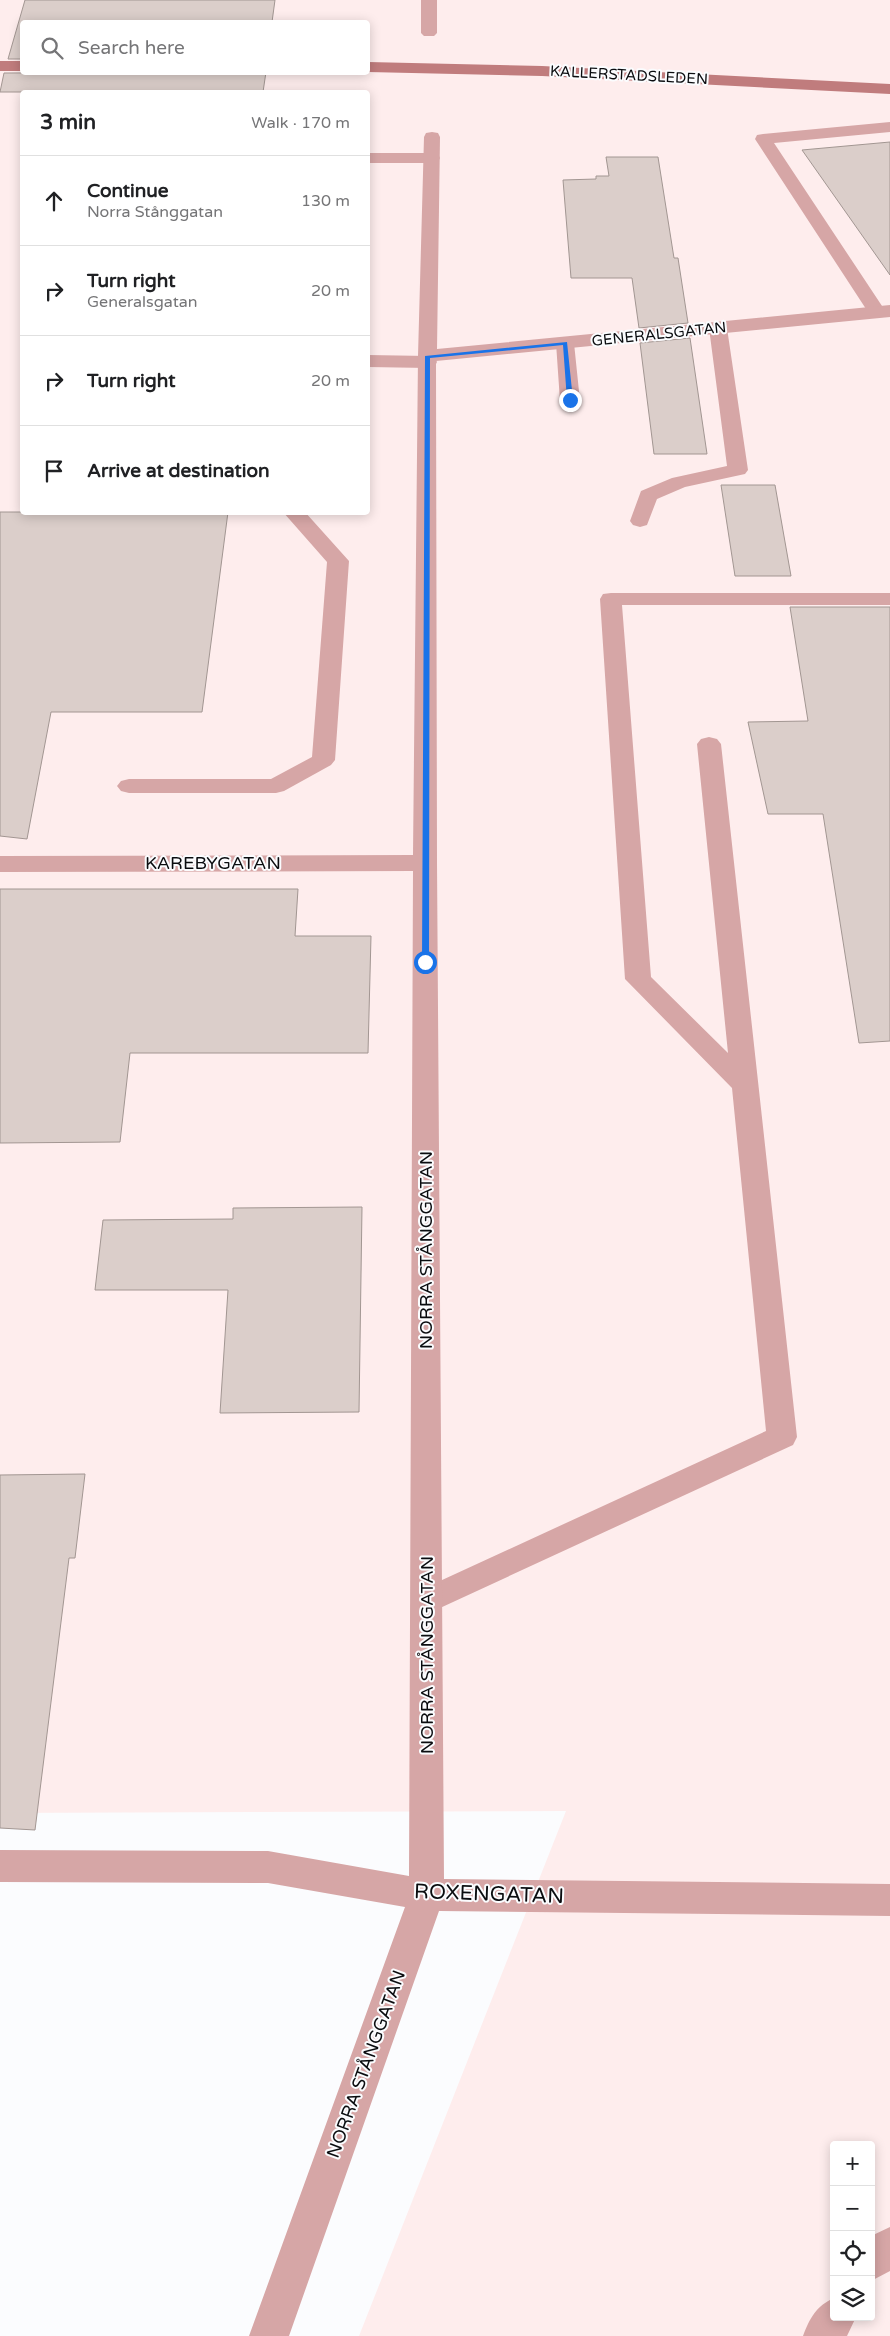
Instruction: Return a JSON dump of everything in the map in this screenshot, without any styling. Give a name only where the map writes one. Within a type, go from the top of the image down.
[{"type":"main road","points":[[0,66],[20,66]]},
{"type":"main road","name":"KALLERSTADSLEDEN","points":[[370,67],[542,70],[890,89]]},
{"type":"street","points":[[429,0],[429,34]]},
{"type":"street","points":[[883,312],[763,139],[890,127]]},
{"type":"street","name":"NORRA STÅNGGATAN","points":[[269,2336],[427,1896],[425,862],[428,359],[432,136]]},
{"type":"street","points":[[370,158],[432,158]]},
{"type":"street","name":"GENERALSGATAN","points":[[370,362],[428,359],[566,343],[883,312]]},
{"type":"street","points":[[640,522],[648,495],[679,482],[738,470],[718,328]]},
{"type":"street","points":[[566,343],[570,400]]},
{"type":"street","points":[[129,786],[276,786],[323,760],[338,561],[296,515]]},
{"type":"street","points":[[744,1084],[638,979],[611,599],[890,599]]},
{"type":"street","points":[[427,1600],[782,1437],[709,744]]},
{"type":"street","name":"KAREBYGATAN","points":[[0,864],[425,862]]},
{"type":"street","name":"ROXENGATAN","points":[[0,1866],[268,1867],[427,1896],[890,1900]]},
{"type":"street","points":[[875,2259],[890,2246]]},
{"type":"street","points":[[824,2336],[833,2321]]},
{"type":"shaded area","points":[[0,0],[890,0],[890,2336],[359,2336],[566,1811],[0,1813]]},
{"type":"building","points":[[25,0],[275,0],[272,20],[20,20],[20,59],[8,59]]},
{"type":"building","points":[[4,73],[20,73],[20,75],[266,75],[263,90],[20,90],[20,92],[0,92]]},
{"type":"building","points":[[890,142],[890,275],[802,150]]},
{"type":"building","points":[[606,157],[658,157],[674,258],[678,258],[688,323],[639,328],[632,278],[571,278],[563,180],[596,179],[596,176],[609,176]]},
{"type":"building","points":[[690,338],[707,454],[654,454],[640,343]]},
{"type":"building","points":[[721,485],[775,485],[791,576],[735,576]]},
{"type":"building","points":[[0,512],[20,512],[20,515],[228,515],[202,712],[51,712],[27,839],[0,836]]},
{"type":"building","points":[[790,607],[890,607],[890,1041],[859,1043],[823,814],[768,814],[748,722],[808,721]]},
{"type":"building","points":[[0,889],[298,889],[295,936],[371,936],[368,1053],[130,1053],[120,1142],[0,1143]]},
{"type":"building","points":[[362,1207],[359,1412],[220,1413],[228,1290],[95,1290],[103,1220],[233,1219],[233,1208]]},
{"type":"building","points":[[85,1474],[75,1558],[69,1558],[35,1830],[0,1828],[0,1475]]},
{"type":"route","points":[[425,962],[427,356],[566,343],[570,400]]}]
